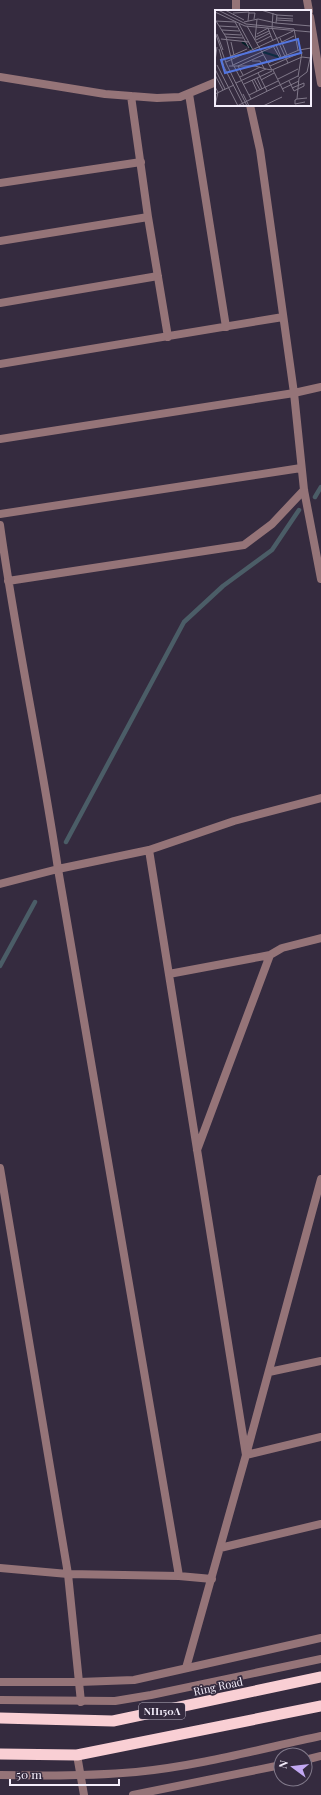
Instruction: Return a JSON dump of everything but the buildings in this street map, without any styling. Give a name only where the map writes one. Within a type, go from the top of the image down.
[{"type":"highway","name":"Ring Road","points":[[0,1718],[113,1722],[321,1676]]},
{"type":"highway","name":"NH150A","points":[[0,1754],[77,1754],[321,1706]]},
{"type":"street","points":[[307,0],[309,10]]},
{"type":"street","points":[[311,23],[321,83]]},
{"type":"street","points":[[0,77],[105,94],[132,96],[180,97],[215,82]]},
{"type":"street","points":[[189,94],[226,327]]},
{"type":"street","points":[[132,96],[148,217],[168,337]]},
{"type":"street","points":[[250,106],[260,150],[294,393],[304,490],[321,579]]},
{"type":"street","points":[[0,183],[141,162]]},
{"type":"street","points":[[0,242],[148,217]]},
{"type":"street","points":[[0,303],[158,276]]},
{"type":"street","points":[[0,364],[283,317]]},
{"type":"street","points":[[0,439],[294,393],[321,387]]},
{"type":"street","points":[[0,514],[301,468]]},
{"type":"street","points":[[8,581],[244,545],[272,524],[304,490]]},
{"type":"street","points":[[0,525],[18,643],[45,783],[58,869],[179,1576]]},
{"type":"street","points":[[0,884],[58,869],[149,850],[234,821],[321,798]]},
{"type":"street","points":[[149,850],[246,1455]]},
{"type":"street","points":[[169,974],[270,955],[282,948],[321,938]]},
{"type":"street","points":[[197,1150],[270,955]]},
{"type":"street","points":[[0,1168],[68,1574],[81,1702]]},
{"type":"street","points":[[186,1668],[212,1579],[321,1179]]},
{"type":"street","points":[[269,1372],[321,1361]]},
{"type":"street","points":[[246,1455],[321,1437]]},
{"type":"street","points":[[220,1548],[321,1524]]},
{"type":"street","points":[[0,1568],[68,1574],[179,1576],[212,1579]]},
{"type":"street","points":[[0,1682],[134,1680],[321,1638]]},
{"type":"street","points":[[0,1700],[81,1702],[115,1701],[151,1695],[321,1659]]},
{"type":"street","points":[[0,1775],[81,1775],[137,1772],[177,1766],[321,1736]]},
{"type":"street","points":[[77,1754],[84,1795]]},
{"type":"street","points":[[133,1795],[273,1767]]},
{"type":"waterway","points":[[315,497],[321,487]]},
{"type":"waterway","points":[[66,842],[184,622],[223,586],[272,550],[299,510]]},
{"type":"waterway","points":[[0,966],[35,902]]}]
